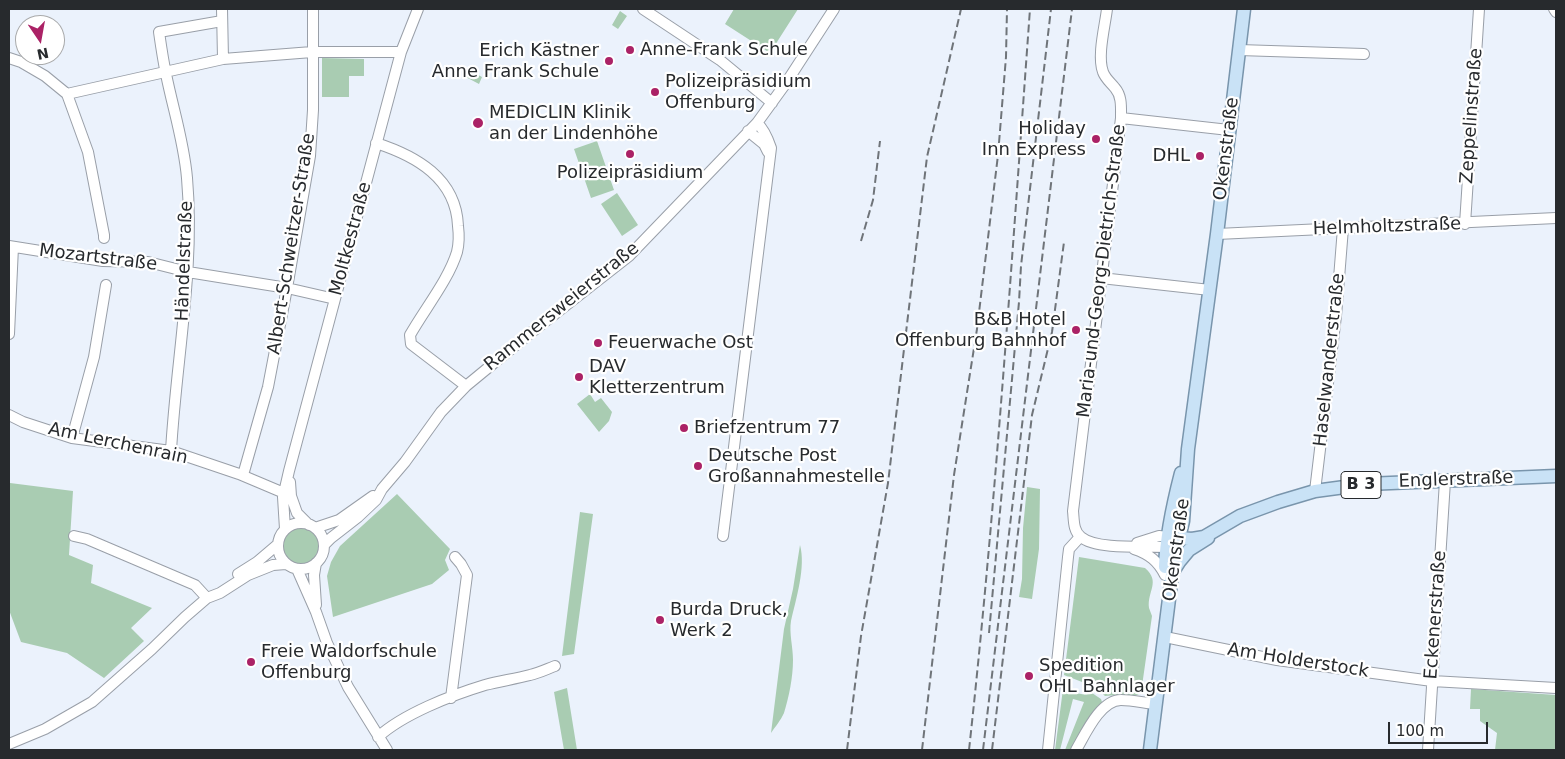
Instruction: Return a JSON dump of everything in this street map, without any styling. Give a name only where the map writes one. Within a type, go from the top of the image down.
[{"type":"main road","name":"Okenstraße","points":[[1172,543],[1183,521],[1188,449],[1210,290],[1244,9]]},
{"type":"main road","name":"Okenstraße","points":[[1150,750],[1167,620],[1168,576],[1175,495],[1188,449]]},
{"type":"main road","name":"Englerstraße","points":[[1172,543],[1204,537],[1240,516],[1315,491],[1366,484],[1556,476]]},
{"type":"main road","points":[[1183,521],[1189,530],[1193,532],[1215,531]]},
{"type":"main road","name":"Englerstraße","points":[[1168,576],[1189,550],[1205,542],[1215,531]]},
{"type":"main road","points":[[1172,543],[1189,550]]},
{"type":"street","points":[[222,9],[223,59]]},
{"type":"street","name":"Albert-Schweitzer-Straße","points":[[242,476],[268,387],[310,156],[313,110],[313,9]]},
{"type":"street","name":"Moltkestraße","points":[[285,529],[284,493],[289,471],[401,52],[418,9]]},
{"type":"street","points":[[643,9],[720,60],[772,103]]},
{"type":"street","name":"Rammersweierstraße","points":[[324,546],[330,538],[358,517],[376,500],[382,489],[405,462],[441,412],[466,386],[629,256],[757,123],[834,9]]},
{"type":"street","name":"Maria-und-Georg-Dietrich-Straße","points":[[1080,537],[1074,524],[1073,511],[1121,118],[1119,93],[1103,73],[1101,66],[1107,9]]},
{"type":"street","name":"Zeppelinstraße","points":[[1465,224],[1479,9]]},
{"type":"street","name":"Händelstraße","points":[[171,452],[188,272],[188,213],[187,179],[181,134],[166,73],[159,32],[222,21]]},
{"type":"street","points":[[1239,50],[1364,54]]},
{"type":"street","points":[[67,94],[223,59],[312,52],[401,52]]},
{"type":"street","points":[[9,58],[22,62],[45,76],[67,94],[88,152],[104,238]]},
{"type":"street","points":[[1121,118],[1230,130]]},
{"type":"street","points":[[723,536],[771,148],[768,139],[757,123]]},
{"type":"street","points":[[748,131],[764,144],[770,155]]},
{"type":"street","points":[[376,143],[420,161],[443,183],[455,206],[458,217],[459,237],[457,251],[442,282],[410,335],[411,344],[466,386]]},
{"type":"street","name":"Helmholtzstraße","points":[[1217,234],[1465,224],[1556,218]]},
{"type":"street","name":"Haselwanderstraße","points":[[1315,491],[1336,316],[1343,228]]},
{"type":"street","points":[[9,334],[11,246]]},
{"type":"street","name":"Mozartstraße","points":[[11,246],[103,260],[148,262],[188,272],[287,288],[335,300]]},
{"type":"street","points":[[1101,278],[1210,290]]},
{"type":"street","points":[[72,438],[94,357],[106,285]]},
{"type":"street","name":"Am Lerchenrain","points":[[9,415],[23,422],[72,438],[171,452],[242,476],[284,493]]},
{"type":"street","name":"Moltkestraße","points":[[289,471],[291,496],[297,513],[312,526]]},
{"type":"street","name":"Eckenerstraße","points":[[1428,750],[1445,480]]},
{"type":"street","name":"Rammersweierstraße","points":[[312,526],[338,520],[382,489]]},
{"type":"street","points":[[316,564],[307,568],[297,569],[286,564],[280,557],[277,545],[280,535],[285,529],[296,524],[312,526],[321,536],[324,546],[322,555],[316,564],[314,575],[316,612]]},
{"type":"street","points":[[74,536],[94,541],[195,585],[208,598]]},
{"type":"street","points":[[1048,750],[1069,549],[1080,537],[1091,542],[1106,545],[1126,546],[1160,536],[1172,543]]},
{"type":"street","points":[[208,598],[212,590],[257,562],[277,545]]},
{"type":"street","points":[[1126,546],[1150,556],[1168,576]]},
{"type":"street","points":[[451,698],[467,575],[455,557]]},
{"type":"street","points":[[9,744],[46,729],[92,702],[208,598],[220,593],[248,575],[273,565],[286,564]]},
{"type":"street","points":[[297,569],[327,643],[348,687],[387,750]]},
{"type":"street","name":"Am Holderstock","points":[[1165,638],[1277,660],[1432,681],[1556,688]]},
{"type":"street","points":[[378,737],[387,729],[412,714],[451,698],[485,685],[532,675],[551,668]]},
{"type":"street","points":[[1076,750],[1099,712],[1106,705],[1113,701],[1121,700],[1156,704]]},
{"type":"green space","points":[[734,9],[798,9],[770,53],[725,24]]},
{"type":"green space","points":[[620,11],[627,16],[618,29],[612,25]]},
{"type":"green space","points":[[322,58],[364,59],[364,76],[349,76],[349,97],[322,97]]},
{"type":"green space","points":[[465,68],[482,77],[479,84],[462,75]]},
{"type":"green space","points":[[597,141],[614,190],[591,198],[574,149]]},
{"type":"green space","points":[[617,193],[638,225],[622,236],[601,204]]},
{"type":"green space","points":[[590,394],[595,402],[601,398],[612,412],[609,421],[599,432],[577,404]]},
{"type":"green space","points":[[9,482],[73,491],[69,555],[93,565],[91,583],[152,608],[131,628],[144,641],[104,678],[67,653],[21,642],[9,610]]},
{"type":"green space","points":[[1027,487],[1040,489],[1039,549],[1032,599],[1019,597],[1022,579],[1023,528]]},
{"type":"green space","points":[[397,494],[450,549],[445,560],[449,570],[432,584],[333,617],[327,576],[331,562],[340,546]]},
{"type":"green space","points":[[580,512],[593,514],[574,654],[562,656]]},
{"type":"green space","points":[[300,526],[314,531],[319,545],[314,559],[300,564],[286,559],[281,545],[286,531]]},
{"type":"green space","points":[[800,545],[802,554],[801,573],[791,621],[793,660],[789,694],[784,713],[771,733],[784,629]]},
{"type":"green space","points":[[1079,557],[1145,568],[1150,573],[1153,582],[1149,608],[1152,616],[1141,693],[1135,696],[1105,696],[1095,687],[1064,675]]},
{"type":"green space","points":[[567,688],[577,750],[564,750],[554,692]]},
{"type":"green space","points":[[1066,688],[1082,694],[1092,693],[1101,699],[1102,702],[1073,750],[1065,750],[1084,702],[1073,699],[1060,750],[1055,750],[1063,689]]},
{"type":"green space","points":[[1471,689],[1556,695],[1556,750],[1495,750],[1497,733],[1480,721],[1480,709],[1470,709]]},
{"type":"railway","points":[[847,750],[861,636],[888,483],[927,157],[961,9]]},
{"type":"railway","points":[[922,750],[954,475],[977,329],[998,155],[1006,57],[1007,9]]},
{"type":"railway","points":[[969,750],[995,473],[1030,9]]},
{"type":"railway","points":[[989,633],[1021,266],[1051,9]]},
{"type":"railway","points":[[983,750],[1072,9]]},
{"type":"railway","points":[[861,241],[873,200],[880,141]]},
{"type":"railway","points":[[992,750],[1032,415],[1052,332],[1064,242]]},
{"type":"place","name":"Anne-Frank Schule","points":[[630,50]]},
{"type":"place","name":"Erich Kästner Anne Frank Schule","points":[[609,61]]},
{"type":"place","name":"Polizeipräsidium Offenburg","points":[[655,92]]},
{"type":"place","name":"MEDICLIN Klinik an der Lindenhöhe","points":[[478,123]]},
{"type":"place","name":"Holiday Inn Express","points":[[1096,139]]},
{"type":"place","name":"Polizeipräsidium","points":[[630,154]]},
{"type":"place","name":"DHL","points":[[1200,156]]},
{"type":"place","name":"B&B Hotel Offenburg Bahnhof","points":[[1076,330]]},
{"type":"place","name":"Feuerwache Ost","points":[[598,343]]},
{"type":"place","name":"DAV Kletterzentrum","points":[[579,377]]},
{"type":"place","name":"Briefzentrum 77","points":[[684,428]]},
{"type":"place","name":"Deutsche Post Großannahmestelle","points":[[698,466]]},
{"type":"place","name":"Burda Druck, Werk 2","points":[[660,620]]},
{"type":"place","name":"Freie Waldorfschule Offenburg","points":[[251,662]]},
{"type":"place","name":"Spedition OHL Bahnlager","points":[[1029,676]]}]
